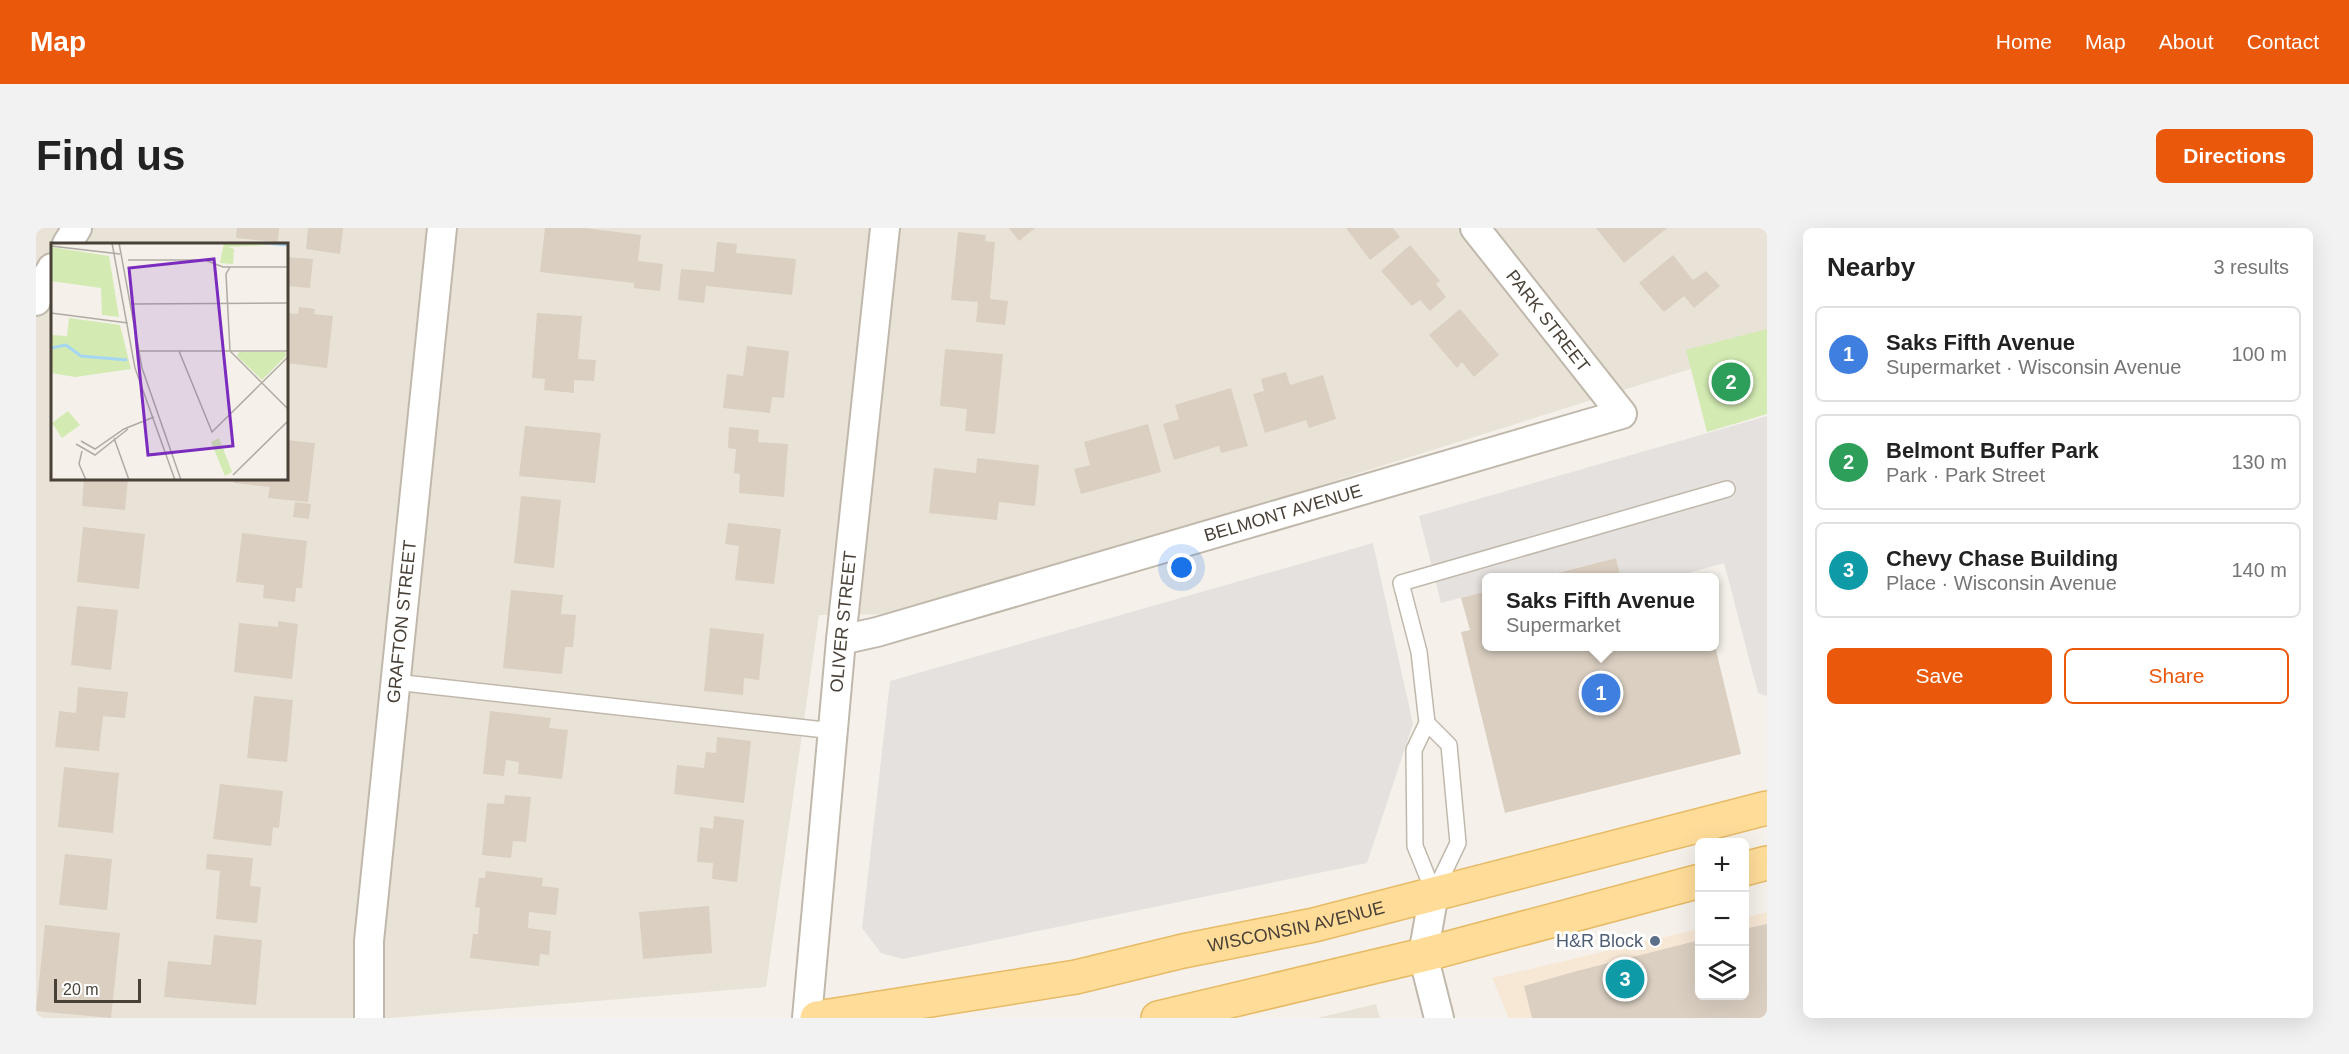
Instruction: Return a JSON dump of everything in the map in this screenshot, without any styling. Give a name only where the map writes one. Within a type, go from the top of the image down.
[{"type":"main road","name":"WISCONSIN AVENUE","points":[[817,1018],[1076,977],[1183,951],[1314,925],[1434,892],[1540,868],[1767,808]]},
{"type":"main road","points":[[1749,868],[1767,863]]},
{"type":"main road","points":[[1158,1018],[1423,955],[1695,882]]},
{"type":"street","points":[[68,243],[77,228]]},
{"type":"street","name":"GRAFTON STREET","points":[[369,1018],[369,941],[442,228]]},
{"type":"street","name":"OLIVER STREET","points":[[807,1018],[841,640],[885,228]]},
{"type":"street","name":"PARK STREET","points":[[1475,228],[1622,414]]},
{"type":"street","points":[[36,301],[37,294],[51,270]]},
{"type":"street","name":"BELMONT AVENUE","points":[[841,640],[877,632],[1622,414]]},
{"type":"street","points":[[1434,892],[1423,955],[1439,1018]]},
{"type":"lane","points":[[1434,892],[1415,846],[1414,750],[1427,723],[1419,652],[1401,583],[1727,489]]},
{"type":"lane","points":[[396,682],[834,731]]},
{"type":"lane","points":[[1427,723],[1449,745],[1458,843],[1434,892]]},
{"type":"shaded area","points":[[36,228],[1767,228],[1767,345],[910,614],[819,615],[766,987],[390,1018],[36,1018]]},
{"type":"shaded area","points":[[1767,416],[1767,696],[1758,693],[1724,563],[1688,573],[1620,573],[1616,558],[1554,573],[1482,573],[1482,592],[1441,603],[1419,516]]},
{"type":"shaded area","points":[[1373,543],[1413,724],[1367,863],[903,959],[881,953],[862,928],[890,681]]},
{"type":"shaded area","points":[[1767,912],[1767,1018],[1509,1018],[1492,978],[1695,930],[1695,1000],[1749,1000],[1749,917]]},
{"type":"shaded area","points":[[1376,1004],[1380,1018],[1317,1018]]},
{"type":"green space","points":[[1767,329],[1767,414],[1707,432],[1686,350]]},
{"type":"building","points":[[237,228],[279,228],[278,242],[236,238]]},
{"type":"building","points":[[308,228],[343,228],[340,254],[306,249]]},
{"type":"building","points":[[545,228],[585,228],[641,235],[638,261],[663,264],[660,291],[634,288],[634,283],[540,272]]},
{"type":"building","points":[[1009,228],[1035,228],[1019,241]]},
{"type":"building","points":[[1346,228],[1393,228],[1400,237],[1370,260]]},
{"type":"building","points":[[1596,228],[1667,228],[1624,263]]},
{"type":"building","points":[[958,232],[986,235],[985,241],[995,242],[990,299],[1008,301],[1005,325],[976,322],[978,302],[951,300]]},
{"type":"building","points":[[717,242],[737,244],[736,253],[796,259],[792,295],[706,286],[704,303],[678,300],[681,269],[714,272]]},
{"type":"building","points":[[1410,245],[1440,281],[1436,284],[1446,297],[1430,311],[1420,300],[1412,306],[1381,271]]},
{"type":"building","points":[[1673,255],[1693,280],[1706,271],[1720,286],[1694,308],[1684,296],[1664,312],[1639,283]]},
{"type":"building","points":[[288,257],[313,259],[310,288],[288,286]]},
{"type":"building","points":[[299,307],[315,309],[314,314],[333,316],[327,368],[288,363],[288,313],[298,314]]},
{"type":"building","points":[[1460,309],[1499,355],[1474,377],[1462,362],[1457,368],[1429,335]]},
{"type":"building","points":[[537,313],[582,316],[578,359],[596,360],[594,381],[574,380],[574,393],[544,390],[545,379],[532,378]]},
{"type":"building","points":[[747,346],[789,351],[784,398],[772,397],[770,413],[723,408],[727,374],[743,376]]},
{"type":"building","points":[[945,349],[1003,354],[995,434],[965,431],[967,409],[940,406]]},
{"type":"building","points":[[1286,372],[1290,385],[1323,375],[1336,419],[1309,428],[1306,420],[1265,433],[1253,394],[1264,391],[1261,379]]},
{"type":"building","points":[[1231,388],[1248,446],[1221,453],[1219,446],[1174,460],[1163,424],[1179,419],[1175,405]]},
{"type":"building","points":[[1148,424],[1161,472],[1081,494],[1074,469],[1090,465],[1084,442]]},
{"type":"building","points":[[525,426],[601,433],[595,483],[519,476]]},
{"type":"building","points":[[729,427],[759,430],[758,442],[788,444],[784,497],[739,493],[740,474],[734,473],[736,449],[728,448]]},
{"type":"building","points":[[288,440],[315,443],[308,502],[268,498],[270,487],[234,483],[235,480],[288,480]]},
{"type":"building","points":[[977,458],[1039,465],[1035,506],[999,502],[997,520],[929,513],[934,468],[976,473]]},
{"type":"building","points":[[84,480],[128,480],[125,510],[82,506]]},
{"type":"building","points":[[521,496],[561,500],[554,568],[514,563]]},
{"type":"building","points":[[295,502],[311,504],[309,519],[293,517]]},
{"type":"building","points":[[728,523],[781,529],[774,584],[735,580],[739,546],[725,544]]},
{"type":"building","points":[[83,527],[145,534],[139,589],[77,582]]},
{"type":"building","points":[[242,533],[307,541],[302,588],[296,588],[295,602],[263,598],[264,585],[236,582]]},
{"type":"building","points":[[1616,558],[1620,573],[1557,573]]},
{"type":"building","points":[[511,590],[563,595],[561,614],[576,615],[573,647],[565,647],[562,674],[503,668]]},
{"type":"building","points":[[1482,592],[1482,651],[1716,651],[1741,754],[1505,813],[1461,632],[1470,630],[1461,598]]},
{"type":"building","points":[[77,606],[118,610],[111,670],[71,665]]},
{"type":"building","points":[[278,621],[298,624],[292,679],[234,672],[239,623],[278,627]]},
{"type":"building","points":[[710,628],[764,634],[759,680],[744,678],[743,695],[704,691]]},
{"type":"building","points":[[78,687],[128,692],[125,718],[103,716],[99,751],[55,747],[59,711],[76,713]]},
{"type":"building","points":[[254,696],[293,700],[287,762],[247,758]]},
{"type":"building","points":[[490,711],[551,718],[549,728],[568,730],[562,779],[518,774],[519,762],[506,760],[504,776],[483,774]]},
{"type":"building","points":[[717,737],[751,741],[744,803],[674,794],[677,765],[704,768],[706,752],[716,753]]},
{"type":"building","points":[[64,767],[119,773],[113,833],[58,827]]},
{"type":"building","points":[[220,784],[283,791],[279,828],[273,827],[271,846],[213,839]]},
{"type":"building","points":[[505,795],[531,797],[526,842],[513,841],[511,858],[482,855],[487,803],[504,804]]},
{"type":"building","points":[[714,816],[744,820],[737,882],[712,879],[713,863],[697,862],[700,827],[713,829]]},
{"type":"building","points":[[65,854],[112,859],[107,910],[59,905]]},
{"type":"building","points":[[207,854],[253,858],[250,886],[261,887],[257,923],[216,919],[220,871],[206,869]]},
{"type":"building","points":[[486,871],[543,878],[542,886],[559,888],[556,915],[529,912],[528,928],[551,931],[549,955],[540,954],[539,966],[470,958],[473,934],[478,934],[480,908],[475,907],[479,878],[485,878]]},
{"type":"building","points":[[709,906],[712,953],[643,959],[639,912]]},
{"type":"building","points":[[1767,924],[1767,1018],[1532,1018],[1524,986],[1695,941],[1695,1000],[1749,1000],[1749,928]]},
{"type":"building","points":[[45,925],[120,933],[111,1018],[36,1011]]},
{"type":"building","points":[[214,935],[262,940],[256,1005],[164,997],[168,961],[211,965]]},
{"type":"place","name":"Belmont Buffer Park","points":[[1731,382]]},
{"type":"place","name":"Saks Fifth Avenue","points":[[1601,693]]},
{"type":"place","name":"H&R Block","points":[[1655,941]]},
{"type":"place","name":"Chevy Chase Building","points":[[1625,979]]}]
